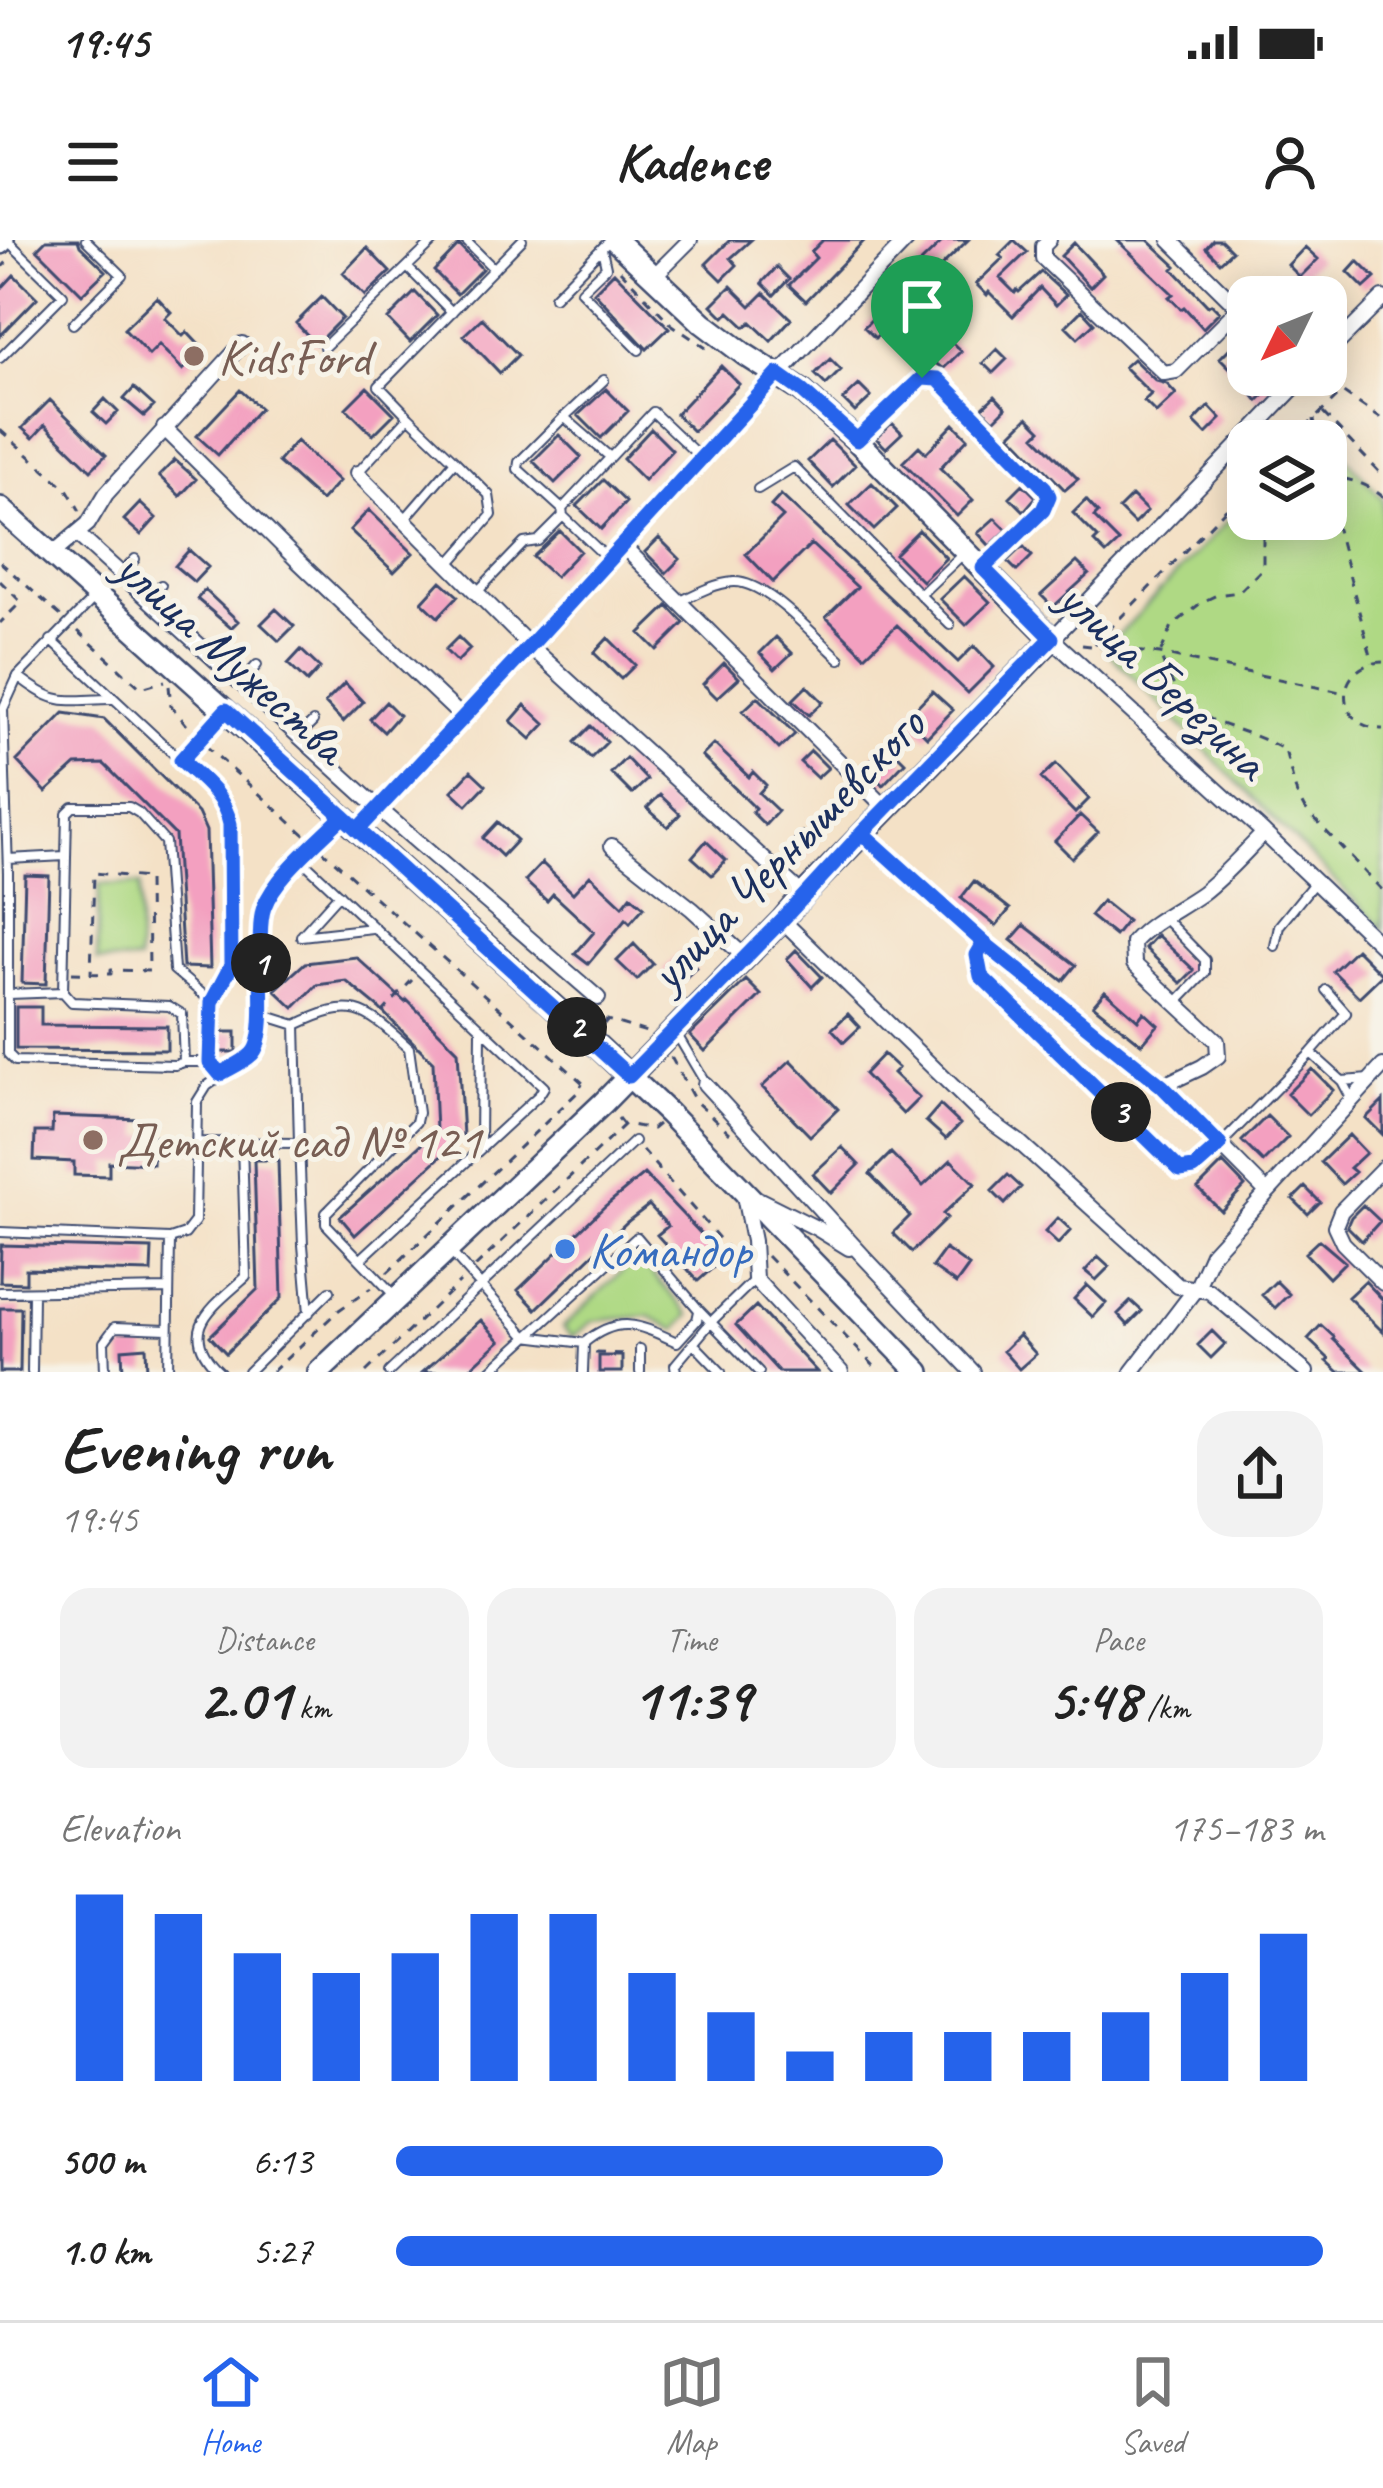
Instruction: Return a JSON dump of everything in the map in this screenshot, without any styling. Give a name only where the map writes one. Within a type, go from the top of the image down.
[{"type":"street","points":[[654,276],[690,240]]},
{"type":"street","points":[[351,823],[378,808],[464,718],[907,240]]},
{"type":"street","points":[[1049,240],[1043,246],[1043,258],[1164,373],[1176,370],[1227,327]]},
{"type":"street","points":[[1173,241],[1227,297]]},
{"type":"street","name":"улица Березина","points":[[609,243],[654,276],[703,323],[802,391],[857,440],[966,552],[1383,947]]},
{"type":"street","points":[[1347,335],[1383,298]]},
{"type":"street","points":[[51,555],[82,529],[106,494],[242,344]]},
{"type":"street","points":[[857,440],[922,378],[938,379],[1049,496],[1043,510],[983,568]]},
{"type":"street","name":"улица Чернышевского","points":[[319,1372],[629,1076],[663,1031],[745,957],[886,808],[1062,642],[1287,396]]},
{"type":"street","points":[[164,428],[464,718]]},
{"type":"street","points":[[357,473],[530,646],[803,895]]},
{"type":"street","name":"улица Мужества","points":[[0,508],[629,1076],[919,1372]]},
{"type":"street","points":[[82,529],[121,574],[299,736],[327,753],[378,808],[598,998]]},
{"type":"street","points":[[621,544],[886,808]]},
{"type":"street","points":[[862,833],[984,943],[1162,1086],[1267,1192]]},
{"type":"street","points":[[1162,1086],[1218,1056],[1217,1041],[1134,964],[1133,942],[1149,924],[1165,919],[1208,888],[1264,833]]},
{"type":"street","points":[[612,846],[745,957]]},
{"type":"street","points":[[782,920],[983,1116],[1019,1142],[1178,1286],[1209,1291],[1306,1372]]},
{"type":"street","points":[[1132,1372],[1197,1287],[1212,1253],[1383,1066]]},
{"type":"street","points":[[705,1084],[973,1372]]},
{"type":"street","points":[[1383,1168],[1341,1211],[1335,1226],[1343,1243],[1383,1283]]},
{"type":"street","points":[[743,1191],[864,1258]]},
{"type":"street","points":[[743,1191],[755,1279],[841,1372]]},
{"type":"lane","points":[[73,324],[122,275],[86,240]]},
{"type":"lane","points":[[324,347],[435,240]]},
{"type":"lane","points":[[465,240],[494,269]]},
{"type":"lane","points":[[448,565],[492,514],[489,495],[379,386],[521,240]]},
{"type":"lane","points":[[0,358],[63,295],[3,241]]},
{"type":"lane","points":[[554,297],[609,243]]},
{"type":"lane","points":[[609,243],[606,267],[581,291],[639,350]]},
{"type":"lane","points":[[408,268],[452,312]]},
{"type":"lane","points":[[604,380],[519,462],[518,469],[608,559]]},
{"type":"lane","points":[[476,593],[524,543],[538,541],[653,412],[701,458]]},
{"type":"lane","points":[[357,473],[409,417]]},
{"type":"lane","points":[[564,417],[610,457]]},
{"type":"lane","points":[[404,520],[455,461]]},
{"type":"lane","points":[[758,489],[794,467],[950,625]]},
{"type":"lane","points":[[920,596],[966,552]]},
{"type":"lane","points":[[121,574],[135,559]]},
{"type":"lane","points":[[679,602],[701,590],[738,582],[751,586],[764,591],[840,659]]},
{"type":"lane","points":[[149,599],[161,585]]},
{"type":"lane","points":[[97,595],[18,676],[3,709],[8,1054],[15,1061],[210,1062]]},
{"type":"lane","points":[[51,640],[219,796],[227,810],[231,966],[212,1002],[210,1062],[220,1074]]},
{"type":"lane","points":[[241,683],[257,665]]},
{"type":"lane","points":[[18,676],[56,700],[113,699]]},
{"type":"lane","points":[[181,760],[226,710]]},
{"type":"lane","points":[[299,736],[313,722]]},
{"type":"lane","points":[[184,1062],[182,1014],[169,1006],[72,1002],[63,992],[66,819],[73,807],[128,807],[165,842],[174,970],[212,1002]]},
{"type":"lane","points":[[0,1232],[170,1239],[184,1234],[195,1221],[197,1102],[220,1074],[257,1047],[262,912],[272,892],[316,845],[351,823]]},
{"type":"lane","points":[[8,859],[65,856]]},
{"type":"lane","points":[[301,860],[544,1088],[361,1259]]},
{"type":"lane","points":[[1275,946],[1280,926],[1316,881]]},
{"type":"lane","points":[[339,894],[301,936],[374,928]]},
{"type":"lane","points":[[1165,919],[1205,960],[1204,973],[1177,1002]]},
{"type":"lane","points":[[984,943],[977,955],[981,976],[1180,1170],[1194,1168],[1220,1145],[1346,1012],[1326,990]]},
{"type":"lane","points":[[9,994],[63,992]]},
{"type":"lane","points":[[260,1014],[296,1025],[328,1010],[351,1008],[376,1018],[409,1048],[416,1122],[326,1213],[326,1224],[397,1298]]},
{"type":"lane","points":[[296,1025],[309,1313]]},
{"type":"lane","points":[[480,1147],[481,1026]]},
{"type":"lane","points":[[663,1031],[705,1084]]},
{"type":"lane","points":[[1311,1053],[1342,1081],[1352,1099]]},
{"type":"lane","points":[[1342,1081],[1371,1078]]},
{"type":"lane","points":[[196,1142],[299,1143]]},
{"type":"lane","points":[[389,1372],[634,1142]]},
{"type":"lane","points":[[220,1372],[205,1358],[199,1334],[203,1316],[246,1277],[242,1143]]},
{"type":"lane","points":[[489,1372],[637,1237],[759,1372]]},
{"type":"lane","points":[[169,1372],[170,1239]]},
{"type":"lane","points":[[448,1249],[526,1336],[584,1348]]},
{"type":"lane","points":[[676,1372],[693,1343],[755,1279]]},
{"type":"lane","points":[[0,1292],[169,1289]]},
{"type":"lane","points":[[248,1372],[330,1291]]},
{"type":"lane","points":[[32,1372],[33,1293]]},
{"type":"lane","points":[[584,1372],[584,1348],[603,1328],[637,1324],[677,1342],[697,1320],[699,1310]]},
{"type":"lane","points":[[105,1372],[104,1342],[115,1328],[167,1329]]},
{"type":"lane","points":[[693,1343],[721,1372]]},
{"type":"lane","points":[[640,1349],[640,1372]]},
{"type":"path","points":[[1313,418],[1342,392],[1383,420]]},
{"type":"path","points":[[1322,411],[1383,476]]},
{"type":"path","points":[[0,430],[67,489],[82,529]]},
{"type":"path","points":[[1347,478],[1383,497]]},
{"type":"path","points":[[1095,644],[1227,508]]},
{"type":"path","points":[[1263,540],[1263,568],[1239,592],[1202,602],[1172,626],[1160,654],[1184,700],[1207,720],[1285,750],[1304,808],[1383,891]]},
{"type":"path","points":[[1340,540],[1373,662]]},
{"type":"path","points":[[0,572],[2,564],[141,688],[169,680],[171,706],[200,740],[583,1083],[380,1280],[339,1310],[272,1372]]},
{"type":"path","points":[[0,581],[21,602],[0,623]]},
{"type":"path","points":[[1062,642],[1160,654],[1346,693]]},
{"type":"path","points":[[1383,662],[1354,673],[1346,693],[1355,720],[1383,730]]},
{"type":"path","points":[[64,973],[91,974],[110,974],[111,970],[149,970],[148,878],[94,873],[91,974]]},
{"type":"path","points":[[64,896],[93,896]]},
{"type":"path","points":[[64,950],[92,953]]},
{"type":"path","points":[[376,1018],[420,972]]},
{"type":"path","points":[[604,1024],[608,1020],[663,1031]]},
{"type":"path","points":[[618,1118],[652,1129],[658,1124]]},
{"type":"path","points":[[366,1372],[625,1124]]},
{"type":"path","points":[[634,1142],[755,1279]]},
{"type":"path","points":[[753,1241],[880,1372]]},
{"type":"path","points":[[584,1348],[630,1354]]},
{"type":"green space","points":[[1347,459],[1383,499],[1383,929],[1105,649],[1227,521],[1227,540],[1347,540]]},
{"type":"green space","points":[[99,884],[140,885],[138,962],[97,961]]},
{"type":"green space","points":[[637,1257],[690,1315],[676,1330],[649,1316],[593,1321],[573,1337],[563,1327]]},
{"type":"building","points":[[46,240],[78,240],[106,271],[82,294],[37,249]]},
{"type":"building","points":[[730,240],[751,240],[731,258],[737,265],[722,280],[706,264]]},
{"type":"building","points":[[823,240],[865,240],[806,301],[789,285],[816,258],[811,252]]},
{"type":"building","points":[[944,240],[968,240],[930,277],[918,265]]},
{"type":"building","points":[[1014,240],[1027,252],[1000,278],[1015,293],[1041,272],[1066,295],[1056,305],[1040,288],[1013,316],[976,284]]},
{"type":"building","points":[[1117,240],[1148,240],[1208,306],[1219,312],[1203,328]]},
{"type":"building","points":[[1213,240],[1221,240],[1232,251],[1220,262],[1206,248]]},
{"type":"building","points":[[1074,243],[1103,274],[1090,287],[1061,256]]},
{"type":"building","points":[[459,245],[482,269],[457,294],[434,271]]},
{"type":"building","points":[[1305,247],[1318,259],[1301,276],[1288,265]]},
{"type":"building","points":[[367,248],[390,272],[365,296],[343,273]]},
{"type":"building","points":[[1358,261],[1375,278],[1364,288],[1348,272]]},
{"type":"building","points":[[777,267],[789,279],[774,295],[762,283]]},
{"type":"building","points":[[614,272],[669,328],[647,349],[594,292]]},
{"type":"building","points":[[14,275],[37,298],[0,336],[0,290]]},
{"type":"building","points":[[906,282],[937,311],[926,323],[894,294]]},
{"type":"building","points":[[731,286],[751,306],[764,293],[791,319],[771,341],[751,322],[745,327],[729,312],[724,317],[712,305]]},
{"type":"building","points":[[415,292],[437,315],[410,342],[388,319]]},
{"type":"building","points":[[157,297],[171,312],[165,318],[204,350],[183,370],[159,345],[149,355],[124,329]]},
{"type":"building","points":[[322,297],[342,318],[316,344],[296,323]]},
{"type":"building","points":[[1082,310],[1094,323],[1078,338],[1066,326]]},
{"type":"building","points":[[877,314],[888,325],[875,338],[864,327]]},
{"type":"building","points":[[482,318],[518,355],[500,373],[464,335]]},
{"type":"building","points":[[948,339],[961,351],[943,369],[929,358]]},
{"type":"building","points":[[997,349],[1007,359],[993,373],[983,363]]},
{"type":"building","points":[[830,359],[841,370],[826,385],[815,374]]},
{"type":"building","points":[[1133,359],[1176,394],[1156,413],[1144,401],[1151,394],[1124,367]]},
{"type":"building","points":[[721,366],[739,384],[693,431],[676,414]]},
{"type":"building","points":[[859,385],[871,397],[855,412],[843,400]]},
{"type":"building","points":[[367,387],[394,414],[373,435],[346,408]]},
{"type":"building","points":[[134,388],[154,406],[144,416],[124,399]]},
{"type":"building","points":[[606,389],[628,411],[601,438],[578,415]]},
{"type":"building","points":[[240,390],[260,408],[218,455],[197,436]]},
{"type":"building","points":[[995,396],[1006,408],[994,420],[982,408]]},
{"type":"building","points":[[105,399],[118,412],[106,424],[93,412]]},
{"type":"building","points":[[50,400],[106,455],[91,470],[45,425],[33,438],[22,428]]},
{"type":"building","points":[[1209,406],[1221,419],[1206,434],[1194,422]]},
{"type":"building","points":[[1028,417],[1041,430],[1035,436],[1078,479],[1065,490],[1011,434]]},
{"type":"building","points":[[892,423],[902,433],[886,448],[876,438]]},
{"type":"building","points":[[954,424],[968,438],[940,468],[973,500],[957,516],[903,462],[919,446],[926,453]]},
{"type":"building","points":[[651,429],[672,450],[644,480],[623,459]]},
{"type":"building","points":[[559,435],[581,457],[555,483],[533,461]]},
{"type":"building","points":[[830,440],[855,465],[833,487],[808,461]]},
{"type":"building","points":[[296,441],[339,481],[321,501],[278,462]]},
{"type":"building","points":[[175,460],[196,479],[180,496],[159,476]]},
{"type":"building","points":[[603,480],[626,502],[601,529],[577,506]]},
{"type":"building","points":[[872,483],[897,508],[874,530],[849,505]]},
{"type":"building","points":[[1023,484],[1036,497],[1024,511],[1010,497]]},
{"type":"building","points":[[781,495],[958,662],[974,646],[994,667],[968,693],[897,625],[865,656],[826,617],[857,587],[811,544],[773,582],[746,554],[783,517],[771,506]]},
{"type":"building","points":[[1132,496],[1147,511],[1134,524],[1119,509]]},
{"type":"building","points":[[1086,500],[1098,513],[1094,517],[1119,542],[1106,554],[1094,542],[1098,538],[1073,513]]},
{"type":"building","points":[[140,503],[156,518],[141,535],[124,520]]},
{"type":"building","points":[[369,510],[413,553],[394,572],[350,530]]},
{"type":"building","points":[[995,518],[1007,530],[990,546],[978,533]]},
{"type":"building","points":[[919,530],[946,558],[922,581],[895,554]]},
{"type":"building","points":[[560,531],[580,551],[555,577],[533,557]]},
{"type":"building","points":[[659,538],[680,559],[666,573],[645,552]]},
{"type":"building","points":[[1023,546],[1032,556],[1017,571],[1007,561]]},
{"type":"building","points":[[189,550],[208,567],[194,582],[175,566]]},
{"type":"building","points":[[1077,562],[1089,574],[1053,607],[1041,595]]},
{"type":"building","points":[[964,576],[990,602],[966,625],[940,599]]},
{"type":"building","points":[[441,581],[458,596],[438,617],[422,602]]},
{"type":"building","points":[[205,590],[238,621],[231,628],[197,599]]},
{"type":"building","points":[[668,606],[684,623],[657,650],[640,633]]},
{"type":"building","points":[[276,609],[294,626],[279,641],[261,624]]},
{"type":"building","points":[[458,637],[470,649],[457,662],[445,650]]},
{"type":"building","points":[[776,637],[792,653],[775,669],[760,653]]},
{"type":"building","points":[[608,638],[635,665],[621,679],[594,653]]},
{"type":"building","points":[[301,650],[320,668],[307,682],[288,664]]},
{"type":"building","points":[[724,663],[739,678],[717,698],[703,684]]},
{"type":"building","points":[[345,683],[363,702],[343,722],[325,703]]},
{"type":"building","points":[[807,686],[823,702],[809,715],[793,700]]},
{"type":"building","points":[[932,691],[953,710],[927,737],[907,717]]},
{"type":"building","points":[[758,697],[795,734],[779,749],[743,711]]},
{"type":"building","points":[[386,702],[399,715],[384,732],[370,719]]},
{"type":"building","points":[[525,705],[545,724],[531,739],[511,721]]},
{"type":"building","points":[[64,713],[104,719],[198,813],[206,831],[210,968],[183,967],[175,835],[104,764],[76,765],[46,792],[17,761]]},
{"type":"building","points":[[591,726],[607,742],[591,758],[575,742]]},
{"type":"building","points":[[714,744],[749,777],[753,772],[766,785],[759,793],[778,811],[765,825],[752,812],[755,808],[702,756]]},
{"type":"building","points":[[887,744],[905,762],[883,785],[864,767]]},
{"type":"building","points":[[811,751],[828,768],[817,778],[800,762]]},
{"type":"building","points":[[626,758],[647,780],[632,794],[611,773]]},
{"type":"building","points":[[1056,764],[1089,799],[1075,813],[1041,778]]},
{"type":"building","points":[[471,771],[486,785],[467,805],[452,791]]},
{"type":"building","points":[[660,795],[680,814],[668,827],[647,808]]},
{"type":"building","points":[[1080,815],[1098,832],[1072,858],[1055,841]]},
{"type":"building","points":[[498,822],[517,840],[502,856],[483,838]]},
{"type":"building","points":[[802,832],[815,844],[802,858],[789,846]]},
{"type":"building","points":[[706,841],[726,860],[712,875],[692,857]]},
{"type":"building","points":[[542,863],[573,893],[590,875],[623,906],[631,896],[644,907],[630,923],[626,919],[588,964],[575,954],[594,932],[553,894],[547,901],[525,881]]},
{"type":"building","points":[[25,875],[49,876],[46,984],[22,983]]},
{"type":"building","points":[[974,881],[1010,909],[996,926],[961,898]]},
{"type":"building","points":[[1102,901],[1127,921],[1115,936],[1090,916]]},
{"type":"building","points":[[1024,925],[1076,965],[1063,981],[1011,940]]},
{"type":"building","points":[[1157,935],[1194,970],[1181,983],[1145,948]]},
{"type":"building","points":[[634,944],[653,964],[637,980],[617,961]]},
{"type":"building","points":[[1356,949],[1382,975],[1359,997],[1333,971]]},
{"type":"building","points":[[796,950],[822,977],[812,987],[787,959]]},
{"type":"building","points":[[681,952],[696,968],[677,986],[663,970]]},
{"type":"building","points":[[356,957],[458,1051],[463,1136],[355,1235],[340,1217],[436,1131],[433,1062],[346,981],[317,985],[294,1008],[275,990],[305,963]]},
{"type":"building","points":[[746,980],[761,995],[705,1051],[690,1035]]},
{"type":"building","points":[[1105,991],[1138,1020],[1144,1012],[1158,1025],[1142,1044],[1093,1005]]},
{"type":"building","points":[[16,1007],[41,1007],[41,1025],[167,1026],[167,1050],[16,1049]]},
{"type":"building","points":[[848,1014],[860,1027],[844,1042],[832,1029]]},
{"type":"building","points":[[219,1032],[236,1032],[236,1052],[219,1052]]},
{"type":"building","points":[[883,1054],[898,1068],[893,1073],[919,1098],[903,1114],[864,1074]]},
{"type":"building","points":[[791,1060],[838,1109],[810,1136],[762,1087]]},
{"type":"building","points":[[1312,1069],[1333,1090],[1308,1115],[1287,1094]]},
{"type":"building","points":[[1383,1101],[1383,1135],[1366,1118]]},
{"type":"building","points":[[940,1105],[960,1124],[946,1139],[926,1121]]},
{"type":"building","points":[[53,1116],[141,1119],[141,1136],[154,1136],[153,1164],[109,1162],[109,1176],[74,1175],[74,1162],[34,1160],[35,1132],[52,1132]]},
{"type":"building","points":[[1267,1116],[1288,1137],[1263,1162],[1242,1141]]},
{"type":"building","points":[[1349,1135],[1366,1153],[1342,1184],[1321,1162]]},
{"type":"building","points":[[842,1147],[859,1165],[831,1193],[813,1174]]},
{"type":"building","points":[[891,1153],[923,1186],[951,1160],[975,1184],[912,1252],[893,1233],[910,1216],[870,1174]]},
{"type":"building","points":[[254,1160],[278,1160],[282,1298],[226,1353],[210,1336],[258,1289]]},
{"type":"building","points":[[1223,1163],[1245,1186],[1221,1211],[1198,1188]]},
{"type":"building","points":[[644,1174],[724,1258],[698,1281],[657,1235],[668,1226],[649,1205],[536,1309],[518,1290]]},
{"type":"building","points":[[1008,1175],[1021,1187],[1005,1204],[992,1191]]},
{"type":"building","points":[[1305,1187],[1320,1202],[1308,1214],[1293,1199]]},
{"type":"building","points":[[1363,1205],[1380,1221],[1362,1241],[1347,1226]]},
{"type":"building","points":[[1058,1218],[1071,1230],[1058,1244],[1045,1232]]},
{"type":"building","points":[[1319,1240],[1345,1262],[1329,1278],[1305,1253]]},
{"type":"building","points":[[1,1245],[152,1249],[151,1272],[26,1269],[26,1283],[0,1282]]},
{"type":"building","points":[[945,1249],[969,1266],[956,1284],[932,1267]]},
{"type":"building","points":[[1098,1257],[1109,1267],[1096,1280],[1085,1271]]},
{"type":"building","points":[[1276,1281],[1289,1294],[1275,1308],[1262,1295]]},
{"type":"building","points":[[1365,1281],[1383,1300],[1383,1332],[1348,1297]]},
{"type":"building","points":[[1087,1285],[1106,1303],[1093,1317],[1074,1299]]},
{"type":"building","points":[[1131,1301],[1142,1311],[1128,1325],[1118,1314]]},
{"type":"building","points":[[756,1306],[817,1372],[779,1372],[736,1325]]},
{"type":"building","points":[[0,1308],[21,1308],[20,1372],[0,1372]]},
{"type":"building","points":[[481,1320],[500,1341],[466,1372],[423,1372]]},
{"type":"building","points":[[1321,1325],[1367,1372],[1339,1372],[1327,1361],[1308,1339]]},
{"type":"building","points":[[1212,1331],[1225,1344],[1211,1358],[1198,1345]]},
{"type":"building","points":[[1019,1335],[1036,1354],[1019,1369],[1003,1351]]},
{"type":"building","points":[[146,1347],[147,1372],[123,1372],[122,1349]]},
{"type":"building","points":[[599,1356],[622,1356],[622,1372],[599,1372]]},
{"type":"place","name":"KidsFord","points":[[194,356]]},
{"type":"place","name":"Детский сад № 121","points":[[93,1140]]},
{"type":"place","name":"Командор","points":[[565,1249]]},
{"type":"route","points":[[922,378],[857,440],[778,374],[358,830],[343,816],[272,892],[262,912],[257,1047],[220,1074],[210,1062],[212,1002],[231,966],[230,824],[219,796],[181,760],[226,710],[343,816],[358,830],[590,1039],[629,1076],[862,833],[984,943],[1162,1086],[1220,1145],[1194,1168],[1180,1170],[981,976],[977,955],[984,943],[862,833],[1052,638],[983,568],[1043,510],[1049,496],[938,379],[922,378]]}]
